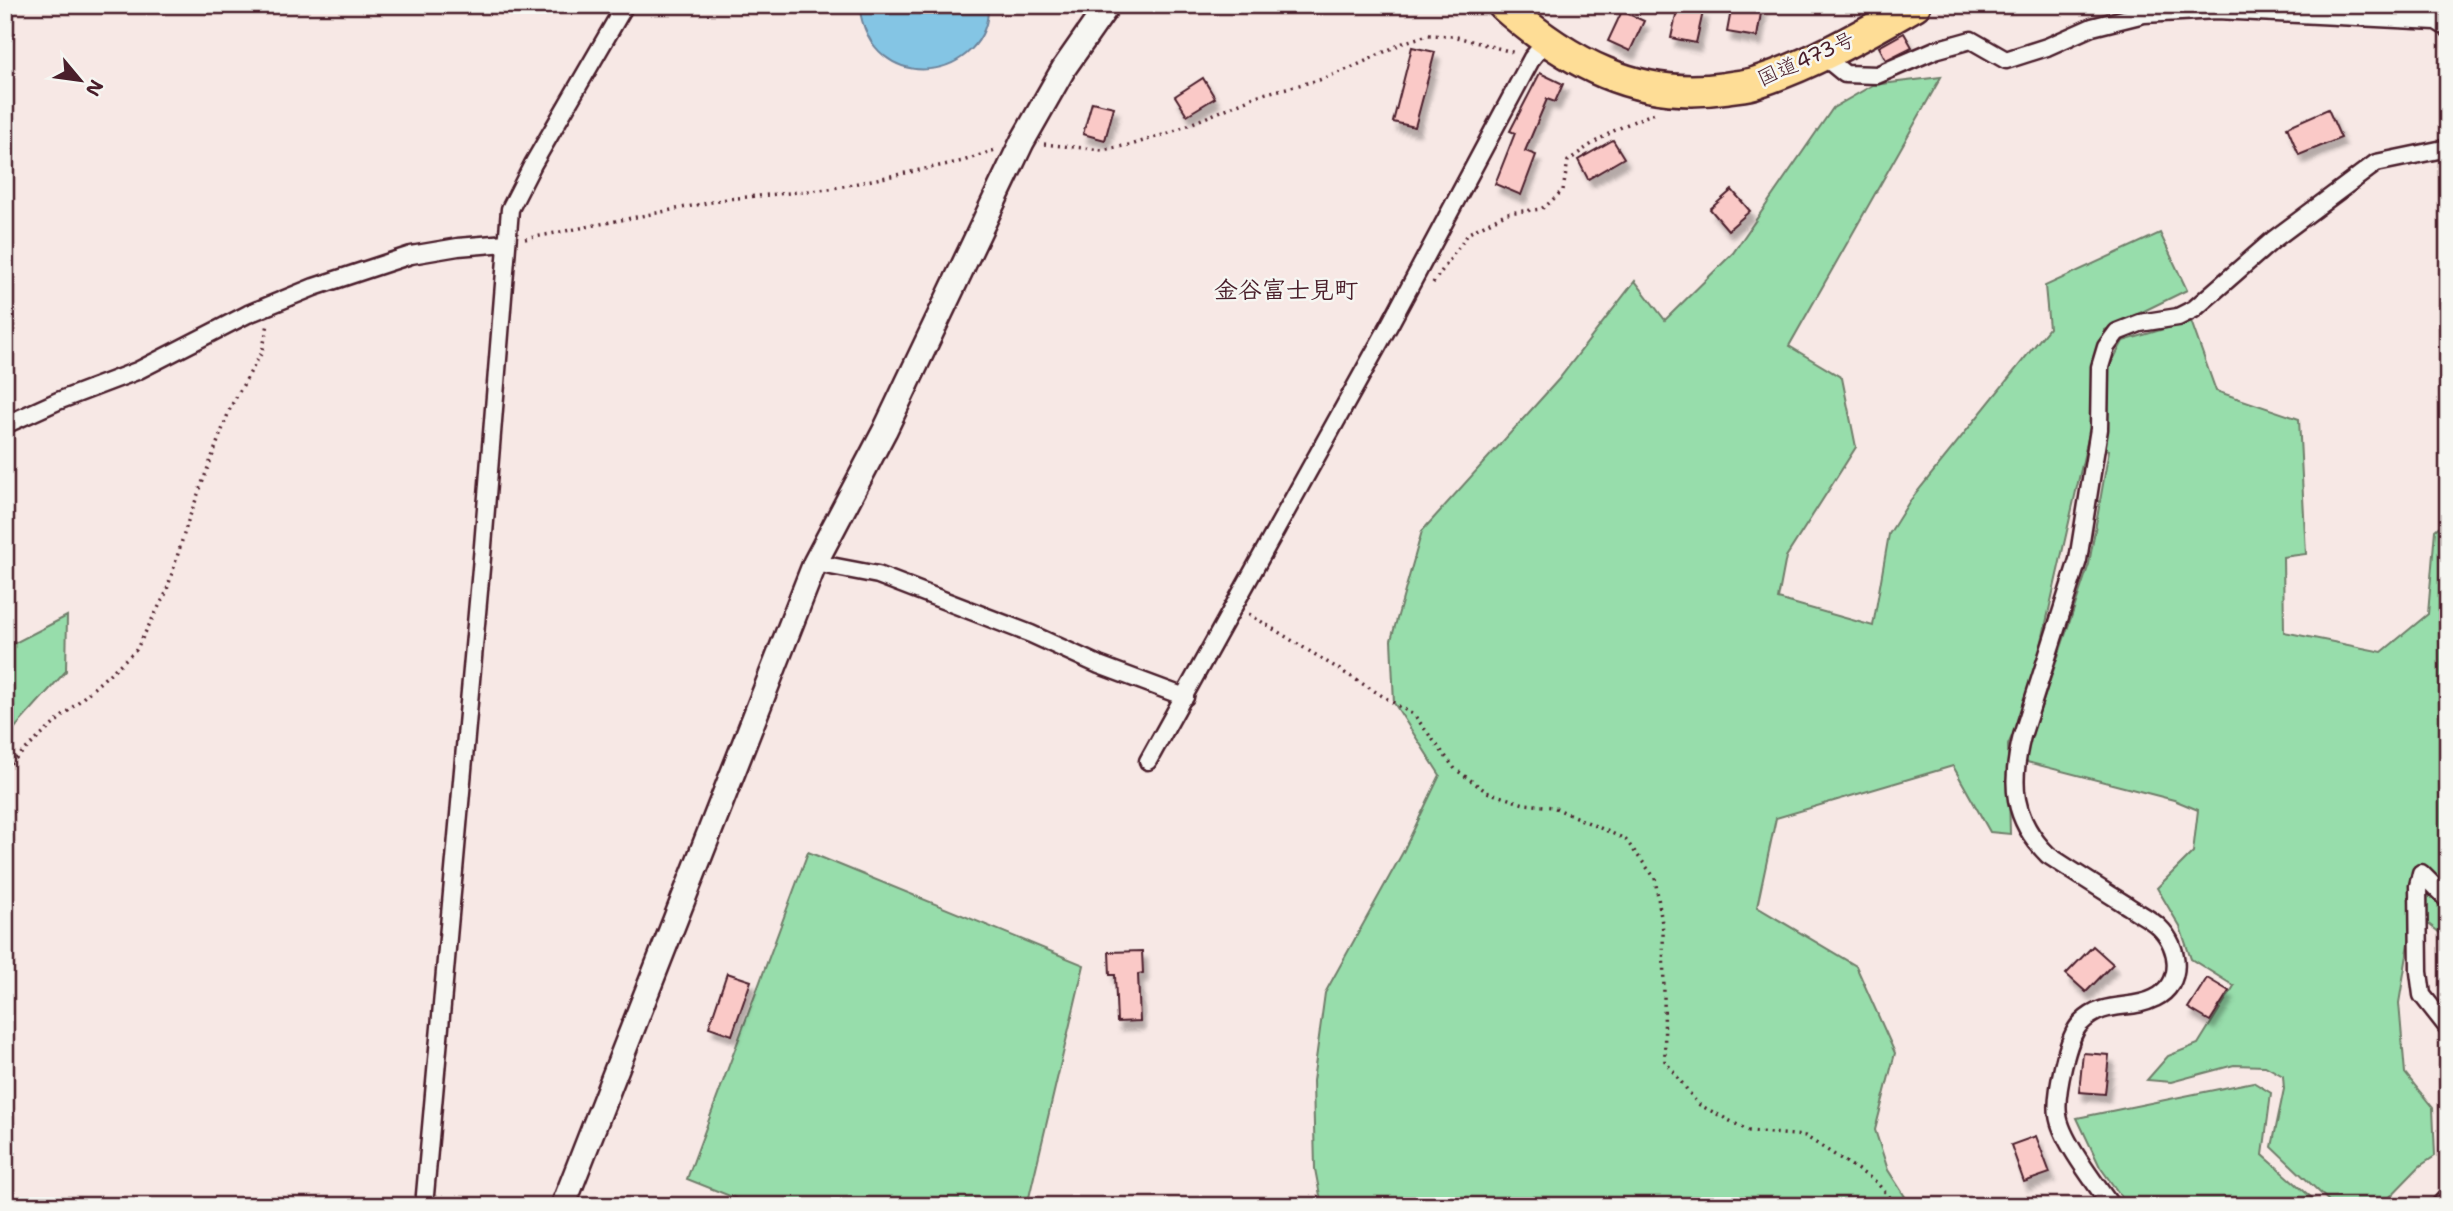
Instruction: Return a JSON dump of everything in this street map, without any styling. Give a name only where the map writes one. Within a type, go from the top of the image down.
[{"type":"highway","name":"国道473号","points":[[1503,5],[1539,49],[1584,63],[1620,80],[1668,91],[1711,90],[1754,83],[1823,57],[1915,5]]},
{"type":"street","points":[[424,1206],[484,546],[510,209],[625,5]]},
{"type":"street","points":[[563,1206],[815,563],[885,430],[1022,142],[1065,68],[1108,5]]},
{"type":"street","points":[[1823,57],[1844,74],[1877,75],[1935,50],[1971,40],[2006,60],[2046,47],[2092,26],[2144,14],[2217,10],[2436,21],[2448,28]]},
{"type":"street","points":[[1148,761],[1539,49]]},
{"type":"street","points":[[2111,1206],[2069,1143],[2057,1116],[2059,1091],[2070,1045],[2079,1025],[2098,1010],[2154,999],[2169,986],[2178,965],[2173,945],[2159,926],[2048,855],[2035,842],[2024,824],[2014,786],[2016,757],[2078,560],[2099,429],[2100,367],[2106,347],[2118,332],[2140,323],[2178,317],[2194,309],[2273,240],[2376,163],[2448,148]]},
{"type":"street","points":[[5,425],[58,401],[137,371],[248,314],[314,287],[411,255],[457,247],[506,243]]},
{"type":"street","points":[[815,563],[878,575],[1185,697]]},
{"type":"street","points":[[2448,900],[2421,873],[2418,886],[2419,972],[2423,995],[2448,1028]]},
{"type":"street","points":[[2439,1206],[2448,1196]]},
{"type":"path","points":[[506,243],[727,199],[829,188],[963,161],[1022,142],[1102,150],[1134,144],[1170,133],[1259,95],[1319,80],[1405,42],[1428,35],[1453,36],[1539,49]]},
{"type":"path","points":[[1428,289],[1469,233],[1507,213],[1541,209],[1563,190],[1568,161],[1608,133],[1660,110]]},
{"type":"path","points":[[5,768],[136,650],[166,593],[188,521],[232,405],[262,352],[272,304]]},
{"type":"path","points":[[1235,606],[1415,716],[1455,769],[1487,792],[1524,804],[1553,807],[1625,839],[1655,878],[1663,930],[1665,1061],[1698,1104],[1749,1131],[1805,1136],[1874,1180],[1898,1206]]},
{"type":"green space","points":[[1941,77],[1789,346],[1842,378],[1856,447],[1786,557],[1778,599],[1873,626],[1889,534],[1909,502],[2049,328],[2045,286],[2160,233],[2187,290],[2105,330],[2089,434],[2029,698],[2008,745],[2010,834],[1990,832],[1953,766],[1776,818],[1757,907],[1856,966],[1895,1053],[1875,1130],[1888,1170],[1911,1206],[1322,1206],[1315,1169],[1313,1081],[1325,993],[1403,852],[1440,775],[1394,703],[1391,640],[1422,531],[1559,379],[1635,281],[1665,320],[1733,253],[1833,108],[1873,85]]},
{"type":"green space","points":[[2191,321],[2216,391],[2299,419],[2306,554],[2283,557],[2284,632],[2382,652],[2428,614],[2435,530],[2448,519],[2448,943],[2444,936],[2414,913],[2399,1003],[2405,1073],[2433,1108],[2435,1156],[2420,1166],[2381,1206],[2334,1206],[2272,1147],[2284,1089],[2283,1076],[2265,1066],[2234,1065],[2171,1082],[2147,1080],[2168,1056],[2198,1044],[2234,986],[2191,959],[2180,927],[2157,888],[2193,852],[2198,810],[2174,800],[2023,761],[2089,564],[2109,450],[2103,448],[2106,373],[2123,341]]},
{"type":"green space","points":[[67,616],[66,671],[5,739],[5,648]]},
{"type":"green space","points":[[808,852],[1084,965],[1027,1206],[755,1206],[687,1179]]},
{"type":"green space","points":[[2253,1082],[2271,1093],[2263,1155],[2321,1206],[2128,1206],[2100,1167],[2077,1118]]},
{"type":"water","points":[[859,5],[988,5],[984,30],[971,50],[952,63],[929,69],[906,67],[885,56],[868,36]]},
{"type":"building","points":[[1732,5],[1762,7],[1757,37],[1727,32]]},
{"type":"building","points":[[1678,6],[1703,12],[1696,43],[1671,38]]},
{"type":"building","points":[[1622,11],[1644,21],[1630,51],[1608,41]]},
{"type":"building","points":[[1904,33],[1912,47],[1886,60],[1879,47]]},
{"type":"building","points":[[1412,47],[1435,52],[1415,127],[1393,122]]},
{"type":"building","points":[[1540,73],[1563,84],[1555,102],[1547,99],[1525,151],[1536,155],[1521,195],[1495,184],[1515,133],[1510,131]]},
{"type":"building","points":[[1203,78],[1215,98],[1187,115],[1175,96]]},
{"type":"building","points":[[1092,102],[1114,107],[1105,140],[1083,134]]},
{"type":"building","points":[[2328,109],[2341,138],[2299,155],[2287,127]]},
{"type":"building","points":[[1613,140],[1624,158],[1588,179],[1578,160]]},
{"type":"building","points":[[1732,190],[1750,211],[1728,230],[1710,209]]},
{"type":"building","points":[[2093,946],[2113,964],[2086,992],[2066,974]]},
{"type":"building","points":[[1142,951],[1143,973],[1138,974],[1140,1021],[1117,1022],[1115,975],[1110,975],[1109,952]]},
{"type":"building","points":[[727,973],[751,981],[732,1035],[709,1027]]},
{"type":"building","points":[[2207,978],[2229,991],[2210,1021],[2188,1008]]},
{"type":"building","points":[[2083,1053],[2109,1055],[2105,1094],[2079,1092]]},
{"type":"building","points":[[2036,1136],[2050,1173],[2024,1182],[2011,1145]]},
{"type":"district","name":"金谷富士見町","points":[[1286,290]]}]
